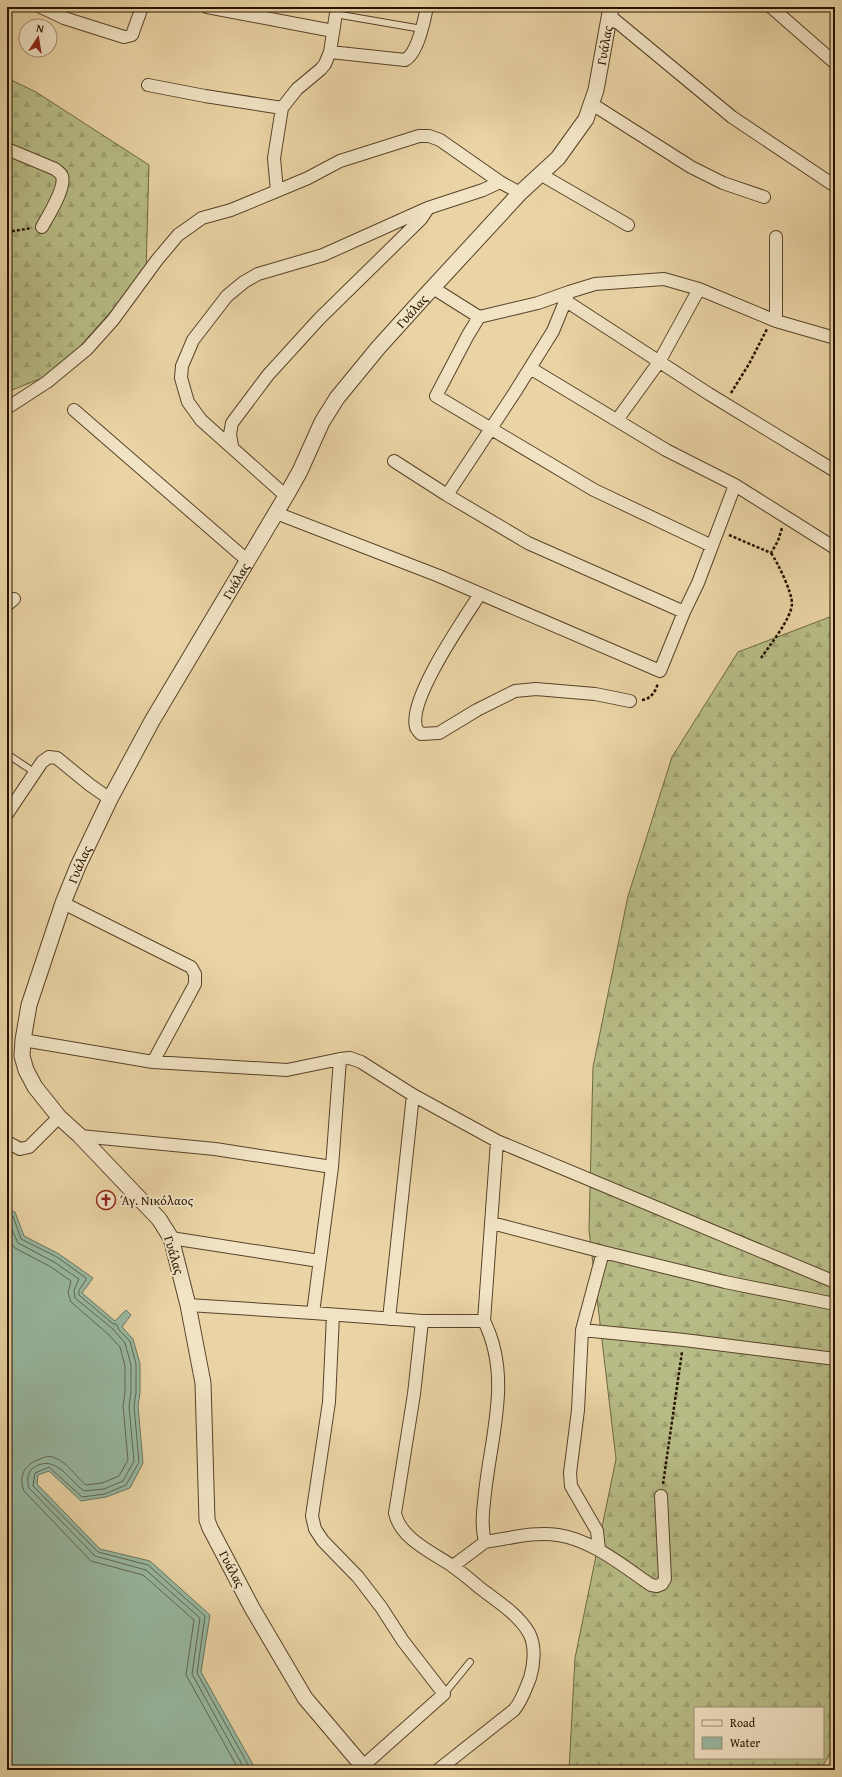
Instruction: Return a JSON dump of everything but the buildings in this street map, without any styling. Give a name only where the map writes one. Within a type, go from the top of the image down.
[{"type":"street","points":[[41,7],[64,18],[124,38],[132,34],[142,7]]},
{"type":"street","points":[[64,18],[68,7]]},
{"type":"street","points":[[207,7],[333,31]]},
{"type":"street","points":[[330,52],[405,60],[412,54],[422,29],[427,7]]},
{"type":"street","points":[[771,7],[835,63]]},
{"type":"street","points":[[277,192],[274,158],[282,108],[298,89],[321,69],[330,52],[336,11]]},
{"type":"street","points":[[611,11],[732,117],[835,186]]},
{"type":"street","name":"Γυάλας","points":[[364,1768],[305,1698],[252,1608],[207,1520],[203,1383],[188,1305],[171,1238],[159,1219],[80,1136],[59,1117],[35,1087],[26,1070],[22,1056],[23,1040],[29,1005],[63,902],[78,866],[110,799],[152,721],[286,496],[300,471],[322,422],[337,398],[378,348],[520,193],[558,158],[586,119],[592,104],[611,11]]},
{"type":"street","points":[[148,85],[282,108]]},
{"type":"street","points":[[592,104],[691,167],[723,183],[764,196]]},
{"type":"street","points":[[7,408],[47,382],[86,349],[113,320],[157,260],[178,235],[202,218],[231,210],[277,192],[340,161],[419,136],[429,136],[440,140],[500,182],[520,193]]},
{"type":"street","points":[[7,148],[55,169],[61,175],[63,182],[60,193],[42,227]]},
{"type":"street","points":[[540,174],[628,225]]},
{"type":"street","points":[[286,496],[232,446],[201,420],[188,402],[181,378],[182,366],[193,340],[228,296],[244,282],[258,274],[323,255],[428,208],[483,190],[500,182]]},
{"type":"street","points":[[232,446],[230,434],[232,423],[268,375],[319,319],[421,219],[428,208]]},
{"type":"street","points":[[774,320],[776,237]]},
{"type":"street","points":[[712,546],[594,490],[436,396],[468,335],[479,317],[568,297],[595,284],[664,279],[699,290],[774,320],[835,338]]},
{"type":"street","points":[[433,288],[479,317]]},
{"type":"street","points":[[617,420],[659,362],[699,290]]},
{"type":"street","points":[[568,297],[659,362],[835,471]]},
{"type":"street","points":[[447,495],[554,331],[568,297]]},
{"type":"street","points":[[530,368],[666,450],[735,485],[835,548]]},
{"type":"street","points":[[74,410],[248,561]]},
{"type":"street","points":[[394,461],[447,495],[528,542],[684,612]]},
{"type":"street","points":[[276,513],[439,576],[660,671],[684,612],[698,583],[735,485]]},
{"type":"street","points":[[480,594],[424,687],[416,714],[416,727],[421,734],[438,733],[477,710],[515,692],[536,689],[595,694],[630,701]]},
{"type":"street","points":[[7,814],[34,772],[45,759],[49,757],[57,758],[110,799]]},
{"type":"street","points":[[63,902],[191,967],[195,974],[195,984],[153,1062]]},
{"type":"street","points":[[23,1040],[153,1062],[288,1070],[340,1058],[350,1058],[361,1062],[413,1095],[497,1141],[835,1282]]},
{"type":"street","points":[[313,1313],[332,1167],[340,1058]]},
{"type":"street","points":[[389,1319],[413,1095]]},
{"type":"street","points":[[7,1142],[20,1149],[29,1147],[59,1117]]},
{"type":"street","points":[[80,1136],[215,1149],[332,1167]]},
{"type":"street","points":[[485,1542],[483,1517],[486,1479],[499,1400],[496,1351],[484,1322],[497,1141]]},
{"type":"street","points":[[492,1223],[725,1282],[835,1304]]},
{"type":"street","points":[[171,1238],[319,1261]]},
{"type":"street","points":[[599,1550],[597,1531],[571,1486],[570,1473],[578,1410],[582,1330],[604,1252]]},
{"type":"street","points":[[188,1305],[422,1321],[484,1322]]},
{"type":"street","points":[[333,1315],[329,1402],[312,1516],[314,1529],[323,1541],[358,1577],[381,1607],[403,1641],[444,1694],[364,1768]]},
{"type":"street","points":[[422,1321],[414,1394],[395,1513],[397,1522],[404,1532],[429,1551],[453,1566],[517,1617],[530,1634],[533,1648],[534,1666],[521,1702],[514,1710],[438,1770]]},
{"type":"street","points":[[582,1330],[684,1340],[835,1359]]},
{"type":"street","points":[[453,1566],[485,1542],[540,1534],[557,1535],[572,1538],[599,1550],[651,1585],[658,1586],[662,1584],[665,1579],[662,1496]]},
{"type":"lane","points":[[336,11],[422,29]]},
{"type":"lane","points":[[7,754],[34,772]]},
{"type":"lane","points":[[444,1694],[470,1662]]},
{"type":"path","points":[[7,232],[42,227]]},
{"type":"path","points":[[724,403],[749,364],[774,320]]},
{"type":"path","points":[[771,553],[778,542],[786,516]]},
{"type":"path","points":[[718,530],[771,553],[781,568],[792,604],[788,617],[761,658]]},
{"type":"path","points":[[630,701],[646,700],[656,691],[660,671]]},
{"type":"path","points":[[662,1496],[684,1340]]},
{"type":"green space","points":[[7,78],[36,92],[149,165],[146,272],[57,372],[7,392]]},
{"type":"green space","points":[[835,615],[835,1746],[820,1770],[569,1770],[575,1658],[616,1459],[589,1230],[593,1067],[628,896],[672,757],[738,652]]},
{"type":"water","points":[[7,1210],[15,1212],[24,1236],[59,1254],[93,1278],[82,1293],[115,1321],[126,1310],[131,1315],[122,1327],[133,1339],[140,1364],[140,1393],[138,1406],[143,1463],[130,1488],[106,1497],[81,1501],[49,1471],[38,1475],[37,1484],[100,1549],[150,1561],[210,1615],[201,1672],[256,1770],[7,1770]]},
{"type":"place","name":"Άγ. Νικόλαος","points":[[106,1200]]}]
